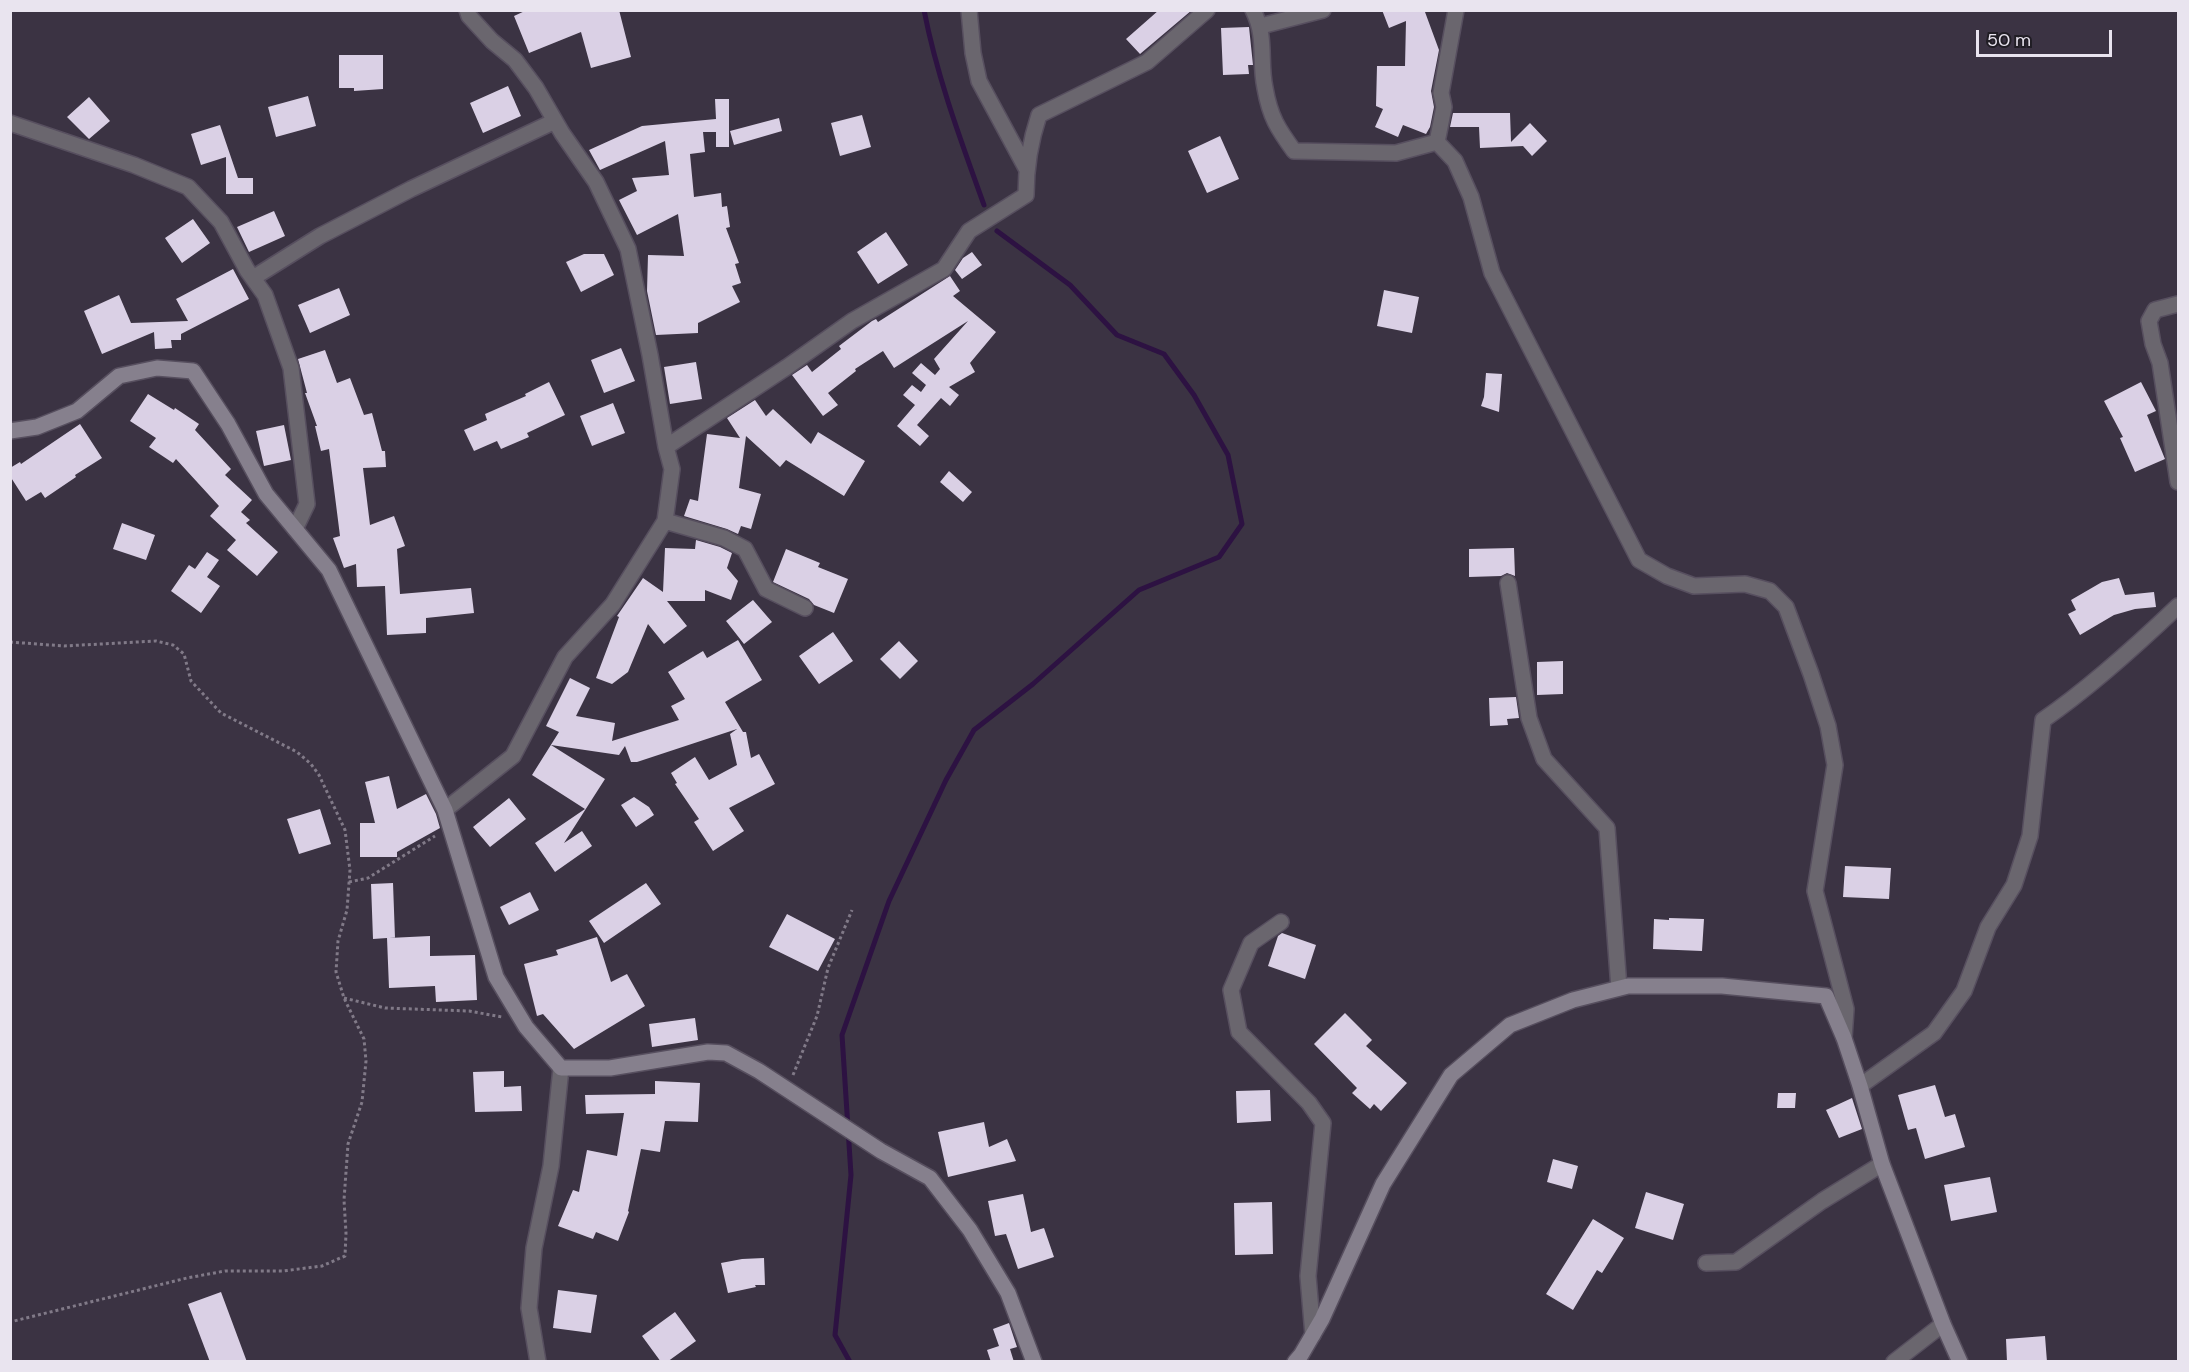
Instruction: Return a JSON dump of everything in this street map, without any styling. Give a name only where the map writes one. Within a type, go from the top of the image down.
[{"type":"street","points":[[445,810],[513,756],[565,657],[613,603],[665,520],[672,469],[628,249],[596,183],[536,88],[515,60],[492,41],[469,16],[467,10]]},
{"type":"street","points":[[969,10],[973,53],[979,81],[1026,168]]},
{"type":"street","points":[[666,447],[852,321],[944,269],[969,231],[1026,195],[1026,168],[1030,142],[1039,115],[1147,62],[1207,10]]},
{"type":"street","points":[[1253,10],[1261,26],[1264,87],[1275,124],[1294,151],[1396,153],[1437,142]]},
{"type":"street","points":[[1261,26],[1323,10]]},
{"type":"street","points":[[1437,142],[1444,107],[1441,93],[1456,10]]},
{"type":"street","points":[[253,278],[340,226],[411,189],[555,121]]},
{"type":"street","points":[[10,123],[134,165],[188,187],[221,222],[265,296],[291,368],[307,504],[295,529]]},
{"type":"street","points":[[1437,142],[1455,161],[1471,197],[1492,273],[1639,560],[1667,576],[1694,586],[1745,584],[1770,591],[1786,607],[1812,674],[1828,726],[1835,765],[1815,891],[1846,1009],[1844,1038]]},
{"type":"street","points":[[2178,304],[2154,310],[2149,321],[2153,344],[2160,363],[2178,482]]},
{"type":"street","points":[[10,431],[37,427],[77,411],[120,376],[157,368],[193,371],[228,424],[266,494],[329,570],[445,810],[496,977],[521,1018],[561,1068],[551,1166],[534,1248],[529,1308],[538,1362]]},
{"type":"street","points":[[665,520],[724,538],[745,549],[766,589],[805,608]]},
{"type":"street","points":[[1508,583],[1529,718],[1544,759],[1607,828],[1619,988]]},
{"type":"street","points":[[1860,1086],[1934,1033],[1964,991],[1988,927],[2014,885],[2030,836],[2043,720],[2145,637],[2178,606]]},
{"type":"street","points":[[1281,922],[1251,943],[1231,990],[1239,1032],[1309,1103],[1323,1123],[1308,1276],[1313,1335]]},
{"type":"street","points":[[1295,1362],[1322,1319],[1383,1184],[1451,1075],[1510,1025],[1573,1000],[1628,986],[1722,986],[1826,996],[1844,1038],[1882,1164],[1943,1324],[1960,1362]]},
{"type":"street","points":[[561,1068],[610,1068],[708,1052],[726,1053],[759,1071],[881,1151],[930,1178],[970,1230],[1008,1293],[1034,1362]]},
{"type":"street","points":[[1706,1263],[1736,1262],[1822,1201],[1882,1164]]},
{"type":"street","points":[[1894,1362],[1943,1324]]},
{"type":"path","points":[[10,642],[64,646],[156,641],[173,645],[184,654],[191,681],[221,712],[297,752],[311,764],[319,775],[345,830],[350,870],[347,910],[338,941],[336,972],[344,998],[364,1039],[366,1061],[362,1102],[348,1144],[344,1200],[345,1256],[322,1266],[283,1271],[225,1271],[187,1278],[10,1322]]},
{"type":"path","points":[[349,882],[368,878],[450,828]]},
{"type":"path","points":[[786,1090],[817,1016],[828,968],[852,910]]},
{"type":"path","points":[[344,998],[385,1008],[469,1011],[500,1017],[521,1018]]},
{"type":"building","points":[[527,10],[619,10],[631,57],[591,68],[581,32],[529,53],[514,16]]},
{"type":"building","points":[[1159,10],[1192,10],[1140,54],[1126,39]]},
{"type":"building","points":[[1382,10],[1429,10],[1425,12],[1439,50],[1431,91],[1434,107],[1430,127],[1426,134],[1403,125],[1398,137],[1375,127],[1383,109],[1376,106],[1377,66],[1405,66],[1406,21],[1389,28]]},
{"type":"building","points":[[1249,27],[1253,65],[1248,65],[1249,74],[1223,75],[1221,28]]},
{"type":"building","points":[[339,55],[383,55],[383,89],[354,91],[354,88],[339,88]]},
{"type":"building","points":[[508,86],[521,116],[483,133],[470,103]]},
{"type":"building","points":[[308,96],[316,126],[276,137],[268,107]]},
{"type":"building","points":[[89,97],[110,121],[89,139],[67,117]]},
{"type":"building","points":[[715,99],[729,99],[729,147],[716,147],[716,132],[703,132],[705,152],[690,154],[694,197],[721,193],[722,207],[727,206],[730,227],[726,228],[739,263],[735,264],[741,283],[732,286],[740,302],[698,323],[698,333],[656,335],[647,291],[648,255],[684,256],[678,214],[637,235],[619,200],[637,191],[632,178],[669,175],[665,141],[600,170],[589,150],[642,126],[716,119]]},
{"type":"building","points":[[1453,113],[1510,113],[1511,142],[1530,123],[1547,141],[1532,156],[1523,146],[1480,148],[1479,127],[1450,127]]},
{"type":"building","points":[[862,115],[871,147],[840,156],[831,123]]},
{"type":"building","points":[[779,118],[782,131],[734,145],[730,131]]},
{"type":"building","points":[[220,125],[238,178],[253,178],[253,194],[226,194],[226,157],[201,165],[191,134]]},
{"type":"building","points":[[1220,136],[1239,179],[1207,193],[1188,151]]},
{"type":"building","points":[[274,211],[285,236],[249,252],[237,227]]},
{"type":"building","points":[[193,219],[210,243],[182,263],[165,238]]},
{"type":"building","points":[[886,232],[908,265],[878,284],[857,252]]},
{"type":"building","points":[[972,252],[982,265],[962,279],[955,270],[963,258]]},
{"type":"building","points":[[584,254],[604,254],[614,275],[581,292],[566,262]]},
{"type":"building","points":[[233,269],[249,299],[181,334],[181,340],[171,340],[172,348],[155,349],[154,332],[102,354],[84,311],[119,295],[131,323],[188,321],[176,299]]},
{"type":"building","points":[[950,276],[960,291],[953,296],[996,332],[970,363],[975,372],[949,387],[959,395],[950,406],[941,398],[917,425],[929,436],[920,446],[897,426],[915,405],[903,395],[912,385],[921,392],[926,385],[912,373],[921,363],[935,375],[940,369],[934,359],[968,321],[894,368],[883,351],[855,369],[856,371],[828,393],[838,405],[823,416],[792,375],[807,365],[812,372],[841,349],[839,346],[872,321],[876,319],[878,322]]},
{"type":"building","points":[[339,288],[350,315],[310,333],[298,305]]},
{"type":"building","points":[[1384,290],[1419,297],[1412,333],[1377,326]]},
{"type":"building","points":[[621,348],[635,381],[604,393],[591,360]]},
{"type":"building","points":[[325,350],[337,383],[350,378],[364,415],[372,413],[382,451],[385,451],[386,467],[363,468],[370,525],[394,516],[405,546],[397,549],[400,594],[471,588],[474,613],[426,618],[426,633],[387,635],[385,586],[357,587],[356,564],[344,568],[333,538],[340,536],[329,449],[321,451],[315,426],[317,426],[305,393],[307,393],[298,359]]},
{"type":"building","points":[[696,362],[702,399],[670,404],[664,367]]},
{"type":"building","points":[[1486,373],[1502,374],[1499,412],[1481,406]]},
{"type":"building","points":[[549,382],[565,415],[527,433],[529,437],[501,449],[497,441],[474,451],[464,430],[487,420],[485,414],[526,396],[525,394]]},
{"type":"building","points":[[2141,382],[2156,411],[2147,415],[2165,459],[2135,472],[2120,438],[2123,437],[2104,401]]},
{"type":"building","points":[[148,394],[199,424],[195,430],[231,469],[225,475],[252,500],[241,512],[250,520],[246,523],[278,552],[257,576],[227,550],[236,540],[210,516],[219,506],[176,459],[173,463],[149,447],[156,438],[130,421]]},
{"type":"building","points":[[755,400],[766,416],[773,409],[811,444],[818,432],[865,461],[844,496],[786,460],[780,467],[746,436],[739,488],[761,494],[751,529],[741,526],[738,534],[684,516],[690,499],[698,501],[707,434],[740,438],[727,418]]},
{"type":"building","points":[[613,403],[625,433],[592,446],[580,416]]},
{"type":"building","points":[[80,424],[102,458],[45,498],[41,492],[26,501],[10,476],[10,468],[20,462],[21,464]]},
{"type":"building","points":[[284,425],[291,460],[264,466],[256,431]]},
{"type":"building","points":[[949,471],[972,492],[963,502],[940,482]]},
{"type":"building","points":[[122,523],[155,535],[146,560],[113,549]]},
{"type":"building","points":[[696,540],[732,553],[727,568],[738,581],[731,600],[705,590],[705,601],[667,601],[687,626],[664,644],[648,624],[628,672],[612,684],[596,678],[619,617],[617,616],[643,578],[663,592],[665,548],[695,549]]},
{"type":"building","points":[[1514,548],[1515,576],[1507,573],[1501,576],[1469,577],[1469,549]]},
{"type":"building","points":[[786,549],[820,563],[818,567],[848,579],[834,613],[814,605],[809,599],[773,582]]},
{"type":"building","points":[[207,552],[219,560],[207,577],[220,586],[201,613],[171,591],[189,565],[195,569]]},
{"type":"building","points":[[2119,578],[2125,595],[2154,592],[2156,607],[2135,609],[2114,615],[2080,635],[2068,614],[2076,610],[2071,600],[2102,582]]},
{"type":"building","points":[[753,600],[772,622],[744,644],[726,621]]},
{"type":"building","points":[[833,632],[853,661],[819,684],[799,656]]},
{"type":"building","points":[[738,640],[762,680],[725,702],[743,732],[746,732],[751,758],[759,754],[775,784],[729,808],[744,831],[713,851],[694,822],[699,819],[675,784],[677,783],[671,773],[695,757],[709,780],[737,765],[730,734],[737,729],[637,762],[631,762],[625,746],[619,755],[551,745],[605,779],[564,843],[582,831],[592,846],[555,872],[535,843],[585,809],[532,775],[559,732],[546,726],[570,678],[590,688],[576,716],[615,723],[612,741],[679,720],[671,706],[685,699],[668,672],[703,651],[707,658]]},
{"type":"building","points":[[899,641],[918,661],[900,679],[880,659]]},
{"type":"building","points":[[1563,661],[1563,694],[1537,695],[1537,662]]},
{"type":"building","points":[[1516,697],[1519,718],[1507,719],[1508,725],[1490,726],[1489,698]]},
{"type":"building","points":[[389,776],[397,809],[426,794],[440,828],[397,852],[397,857],[360,857],[360,823],[375,823],[365,782]]},
{"type":"building","points":[[634,797],[649,807],[654,815],[636,827],[621,805]]},
{"type":"building","points":[[509,798],[526,819],[490,847],[473,827]]},
{"type":"building","points":[[320,809],[331,844],[299,854],[287,819]]},
{"type":"building","points":[[1845,866],[1891,868],[1889,899],[1843,897]]},
{"type":"building","points":[[393,883],[395,938],[430,936],[430,956],[475,955],[477,1000],[436,1002],[435,986],[389,988],[387,938],[373,939],[371,884]]},
{"type":"building","points":[[646,883],[661,904],[604,943],[589,921]]},
{"type":"building","points":[[530,892],[539,910],[509,925],[500,907]]},
{"type":"building","points":[[787,914],[835,939],[818,971],[769,947]]},
{"type":"building","points":[[1669,918],[1704,919],[1702,951],[1653,949],[1654,919],[1669,920]]},
{"type":"building","points":[[1282,933],[1316,945],[1305,979],[1268,966],[1278,936]]},
{"type":"building","points":[[597,937],[611,982],[627,974],[645,1006],[574,1049],[543,1014],[537,1016],[524,964],[558,955],[556,950]]},
{"type":"building","points":[[1345,1013],[1372,1040],[1366,1046],[1407,1083],[1381,1111],[1374,1104],[1370,1109],[1352,1093],[1357,1088],[1314,1044]]},
{"type":"building","points":[[695,1018],[698,1040],[652,1047],[649,1024]]},
{"type":"building","points":[[504,1071],[504,1087],[521,1086],[522,1111],[475,1112],[473,1072]]},
{"type":"building","points":[[655,1081],[700,1083],[698,1122],[665,1121],[660,1152],[641,1149],[629,1212],[618,1241],[596,1232],[593,1239],[558,1226],[573,1190],[579,1192],[587,1150],[617,1156],[624,1113],[586,1114],[585,1095],[655,1094]]},
{"type":"building","points":[[1935,1085],[1945,1117],[1955,1114],[1965,1147],[1925,1159],[1916,1128],[1908,1130],[1898,1095]]},
{"type":"building","points":[[1270,1090],[1271,1121],[1237,1123],[1236,1091]]},
{"type":"building","points":[[1778,1093],[1796,1093],[1795,1108],[1777,1108]]},
{"type":"building","points":[[1852,1098],[1862,1129],[1839,1138],[1826,1110]]},
{"type":"building","points":[[984,1122],[989,1147],[1007,1139],[1016,1161],[948,1177],[938,1132]]},
{"type":"building","points":[[1553,1159],[1578,1166],[1572,1189],[1547,1182]]},
{"type":"building","points":[[1990,1177],[1997,1212],[1951,1221],[1944,1185]]},
{"type":"building","points":[[1646,1192],[1684,1204],[1673,1240],[1635,1228]]},
{"type":"building","points":[[1023,1194],[1031,1232],[1044,1228],[1054,1257],[1018,1269],[1006,1234],[995,1236],[988,1201]]},
{"type":"building","points":[[1272,1202],[1273,1254],[1235,1255],[1234,1203]]},
{"type":"building","points":[[1593,1219],[1624,1238],[1602,1273],[1597,1270],[1573,1310],[1546,1294]]},
{"type":"building","points":[[764,1258],[765,1285],[755,1285],[756,1287],[728,1293],[721,1263]]},
{"type":"building","points":[[558,1290],[597,1295],[591,1333],[553,1328]]},
{"type":"building","points":[[221,1292],[247,1362],[210,1362],[188,1304]]},
{"type":"building","points":[[675,1312],[696,1341],[667,1362],[661,1362],[642,1336]]},
{"type":"building","points":[[1009,1323],[1017,1347],[1010,1349],[1014,1362],[991,1362],[987,1350],[999,1346],[993,1329]]},
{"type":"building","points":[[2045,1336],[2047,1362],[2007,1362],[2006,1339]]},
{"type":"waterway","points":[[924,10],[929,35],[958,133],[984,205]]},
{"type":"waterway","points":[[850,1362],[835,1335],[851,1175],[842,1035],[889,901],[946,780],[974,730],[1033,684],[1139,590],[1219,557],[1242,524],[1228,455],[1194,395],[1164,354],[1117,335],[1070,285],[997,231]]}]
